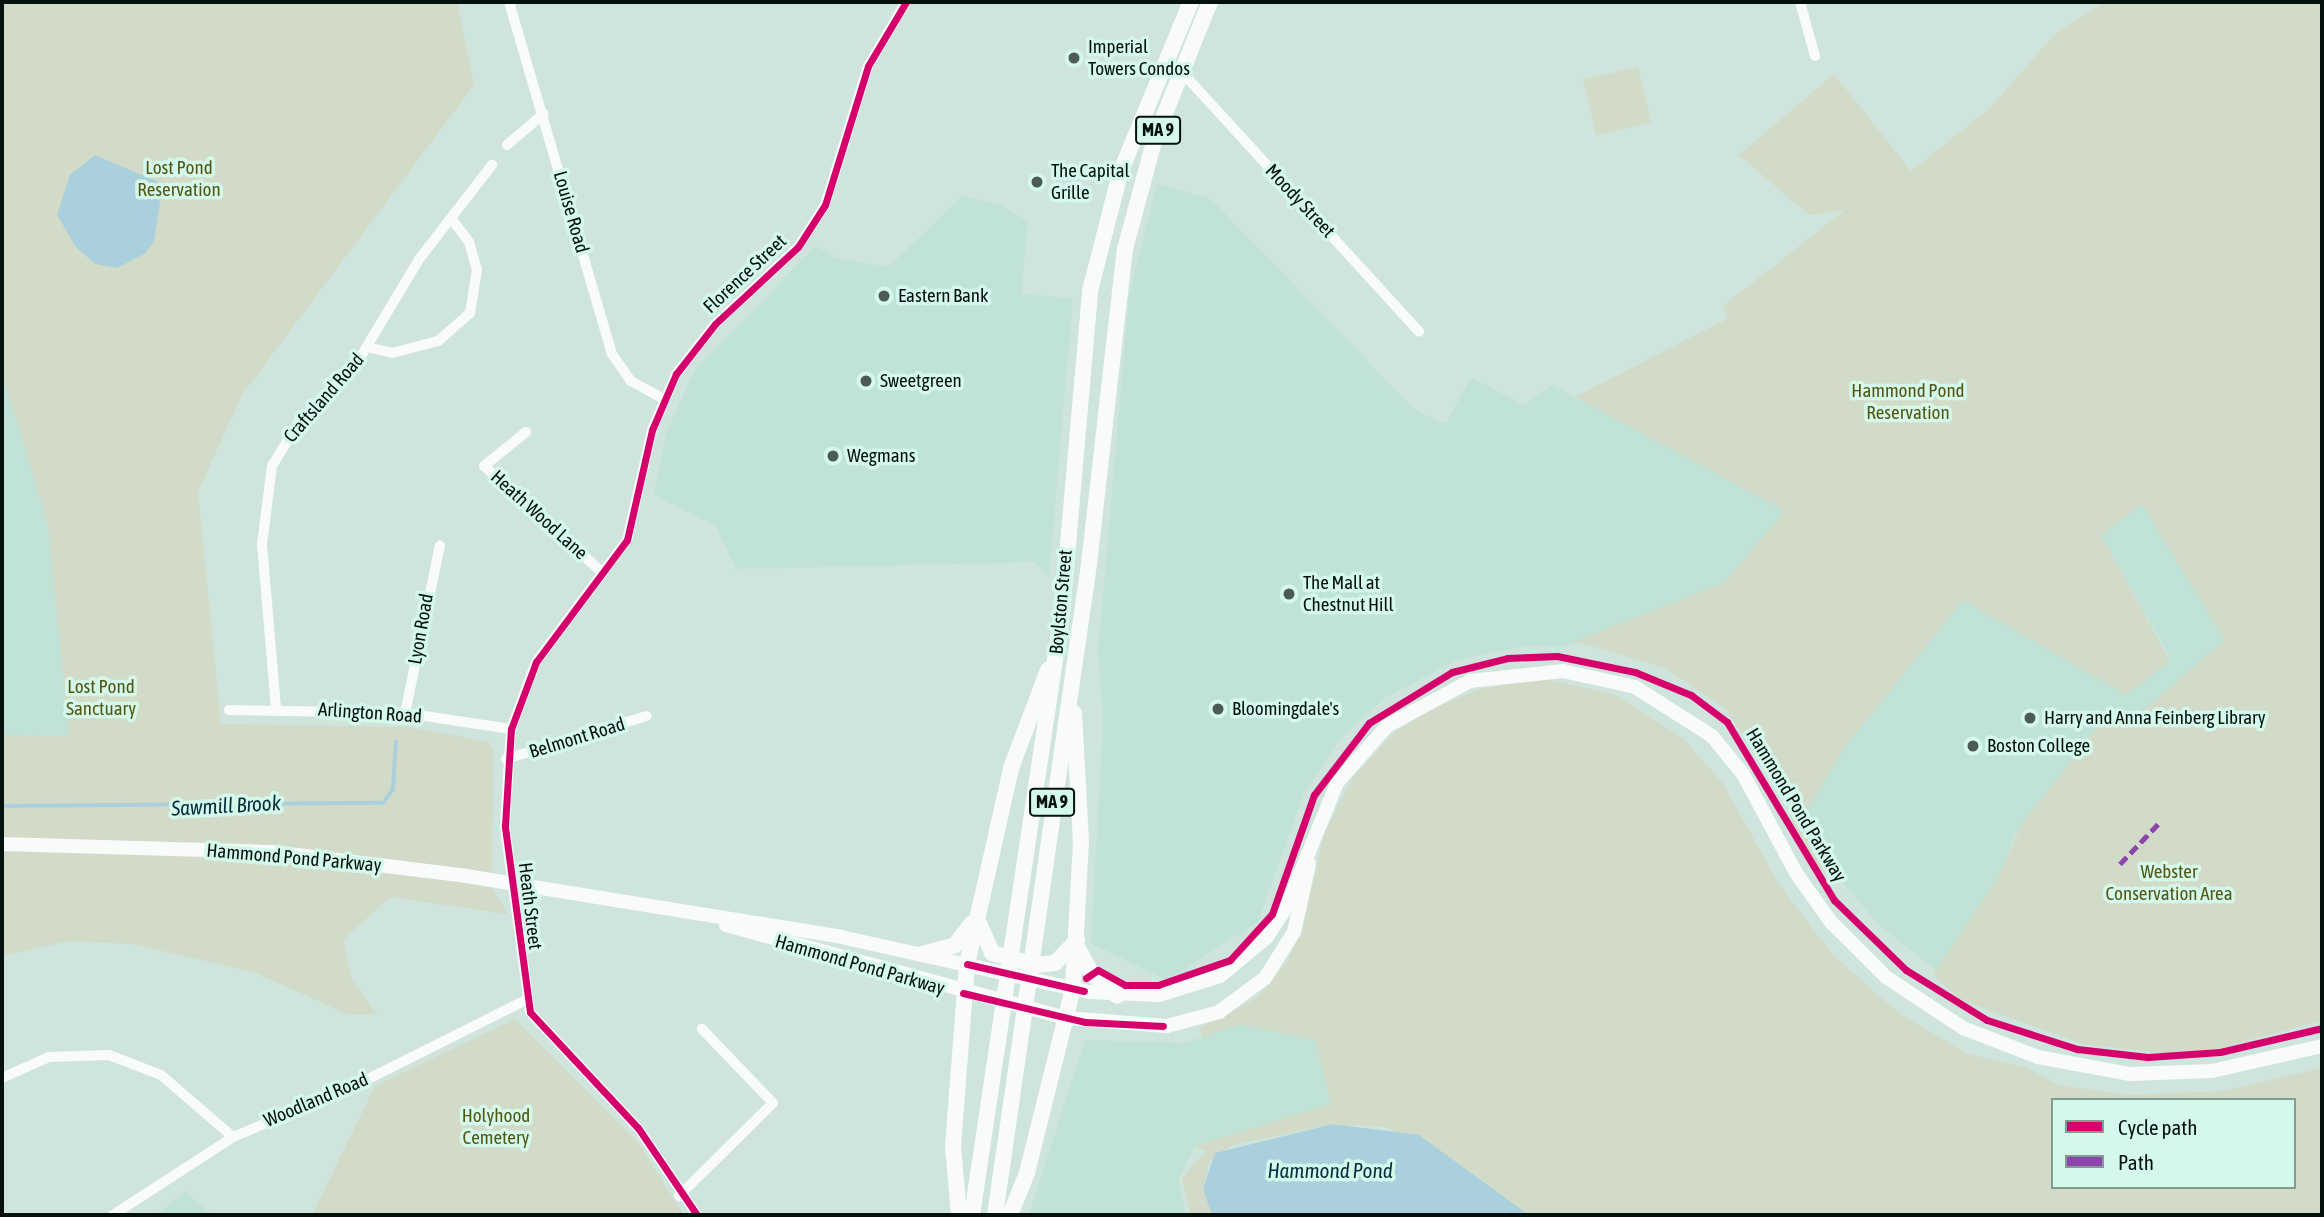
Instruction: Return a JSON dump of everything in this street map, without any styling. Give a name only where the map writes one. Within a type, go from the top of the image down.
[{"type":"highway","name":"Boylston Street","points":[[1022,955],[1058,648],[1097,257],[1129,147],[1191,2]]},
{"type":"highway","name":"Boylston Street","points":[[972,1215],[1012,1017],[1076,648],[1125,249],[1146,166],[1210,2]]},
{"type":"highway","points":[[959,1215],[953,1146],[967,964],[1015,755],[1058,648]]},
{"type":"highway","points":[[1010,1215],[1073,989],[1077,943],[1076,648]]},
{"type":"highway","points":[[978,911],[981,938],[1004,958],[1049,965],[1077,943]]},
{"type":"highway","points":[[922,954],[955,945],[978,911]]},
{"type":"highway","points":[[1077,943],[1092,974],[1118,996]]},
{"type":"highway","name":"Boylston Street","points":[[995,1215],[1012,1017]]},
{"type":"main road","name":"Hammond Pond Parkway","points":[[2,844],[272,852],[510,882],[922,954],[1073,989],[1118,996],[1183,991],[1242,961],[1287,906],[1313,835],[1354,760],[1418,704],[1508,672],[1601,677],[1659,699],[1717,740],[1831,922],[1900,988],[1964,1028],[2057,1062],[2149,1075],[2231,1068],[2322,1046]]},
{"type":"main road","name":"Hammond Pond Parkway","points":[[708,918],[963,993],[1067,1018],[1120,1026],[1180,1025],[1219,1012],[1251,992],[1294,932],[1313,835]]},
{"type":"street","name":"Louise Road","points":[[509,2],[612,354],[631,381],[664,399]]},
{"type":"street","name":"Florence Street","points":[[606,571],[631,530],[664,399],[702,337],[776,270],[817,220],[839,172],[868,66],[906,2]]},
{"type":"street","points":[[1800,2],[1815,56]]},
{"type":"street","name":"Moody Street","points":[[1181,71],[1419,332]]},
{"type":"street","points":[[507,145],[543,114]]},
{"type":"street","name":"Craftsland Road","points":[[276,708],[263,564],[268,481],[297,425],[367,347],[451,218],[492,165]]},
{"type":"street","points":[[367,347],[392,353],[438,341],[470,313],[477,270],[469,242],[451,218]]},
{"type":"street","name":"Heath Wood Lane","points":[[526,432],[484,466],[606,571]]},
{"type":"street","name":"Lyon Road","points":[[405,713],[440,546]]},
{"type":"street","name":"Heath Street","points":[[606,571],[536,662],[511,729],[506,759],[510,882],[527,999],[538,1023],[638,1128],[680,1196],[697,1215]]},
{"type":"street","name":"Arlington Road","points":[[229,710],[276,708],[405,713],[511,729]]},
{"type":"street","name":"Belmont Road","points":[[506,759],[647,716]]},
{"type":"street","name":"Woodland Road","points":[[113,1215],[233,1137],[352,1087],[527,999]]},
{"type":"street","points":[[680,1196],[773,1103],[702,1029]]},
{"type":"street","points":[[2,1079],[49,1057],[109,1055],[161,1075],[233,1137]]},
{"type":"shaded area","points":[[1157,184],[1211,199],[1414,409],[1446,424],[1471,377],[1523,405],[1553,385],[1786,511],[1724,583],[1564,646],[1519,647],[1457,660],[1384,698],[1338,742],[1304,793],[1258,922],[1167,980],[1091,943],[1103,723],[1098,651],[1129,296]]},
{"type":"shaded area","points":[[963,196],[1001,205],[1028,221],[1021,294],[1073,298],[1049,577],[1034,562],[736,569],[716,526],[654,495],[666,433],[695,370],[816,246],[836,258],[888,267]]},
{"type":"shaded area","points":[[2,371],[48,525],[69,737],[2,735]]},
{"type":"shaded area","name":"Boston College","points":[[2132,504],[2142,504],[2280,642],[2051,786],[2015,835],[1957,987],[1878,924],[1839,878],[1797,807],[1967,594],[2130,690],[2171,659],[2095,525]]},
{"type":"shaded area","points":[[1239,1024],[1315,1040],[1331,1104],[1195,1146],[1178,1181],[1186,1215],[1029,1215],[1085,1040],[1184,1043]]},
{"type":"shaded area","points":[[185,1191],[212,1215],[156,1215]]},
{"type":"green space","points":[[2,2],[457,2],[474,85],[242,395],[198,492],[221,724],[410,727],[488,742],[493,749],[492,889],[508,914],[390,897],[343,940],[352,980],[377,1014],[349,1015],[256,973],[133,944],[69,941],[2,956],[2,735],[69,736],[48,525],[2,371]]},
{"type":"green space","points":[[2105,2],[2322,2],[2322,1021],[2188,1056],[2083,1044],[1961,1000],[1933,975],[1997,879],[2023,822],[2106,716],[2139,714],[2225,640],[2142,504],[2101,535],[2170,661],[2126,695],[1963,600],[1844,748],[1808,809],[1809,828],[1829,865],[1819,872],[1791,820],[1792,810],[1726,709],[1665,668],[1575,641],[1724,583],[1785,511],[1575,397],[1727,319],[1723,306],[1845,210],[1809,215],[1739,155],[1834,74],[1911,171],[1990,108],[2055,34]]},
{"type":"green space","points":[[1638,67],[1651,123],[1596,135],[1583,80]]},
{"type":"green space","points":[[1546,679],[1616,695],[1683,738],[1724,785],[1778,883],[1833,955],[1900,1014],[1968,1054],[2027,1068],[2058,1085],[2128,1095],[2223,1091],[2322,1068],[2322,1215],[1529,1215],[1470,1171],[1386,1127],[1333,1124],[1233,1145],[1210,1160],[1203,1189],[1212,1215],[1191,1215],[1182,1178],[1206,1151],[1195,1146],[1331,1104],[1315,1040],[1239,1024],[1202,1037],[1199,1028],[1257,998],[1287,962],[1303,927],[1324,834],[1354,776],[1394,733],[1432,708],[1480,689]]},
{"type":"green space","name":"Holyhood Cemetery","points":[[515,1019],[638,1142],[684,1215],[312,1215],[375,1086]]},
{"type":"water","points":[[95,155],[163,184],[154,241],[146,253],[117,268],[95,264],[76,247],[57,215],[70,175]]},
{"type":"water","name":"Hammond Pond","points":[[1333,1124],[1419,1135],[1529,1215],[1212,1215],[1203,1189],[1215,1153]]},
{"type":"waterway","name":"Sawmill Brook","points":[[2,806],[383,803],[393,789],[396,742]]},
{"type":"marked path","points":[[2120,864],[2160,822]]},
{"type":"cycle path","points":[[697,1215],[638,1128],[530,1012],[505,826],[511,729],[536,662],[627,540],[652,430],[676,374],[715,324],[798,247],[825,205],[868,66],[906,2]]},
{"type":"cycle path","points":[[1086,978],[1098,970],[1125,985],[1158,985],[1230,960],[1272,914],[1314,795],[1369,723],[1452,672],[1508,658],[1557,656],[1635,672],[1691,695],[1727,722],[1834,900],[1906,970],[1987,1020],[2077,1049],[2148,1057],[2220,1052],[2322,1028]]},
{"type":"cycle path","points":[[967,964],[1084,991]]},
{"type":"cycle path","points":[[963,993],[1085,1022],[1163,1026]]},
{"type":"place","name":"Imperial Towers Condos","points":[[1074,58]]},
{"type":"place","name":"The Capital Grille","points":[[1037,182]]},
{"type":"place","name":"Eastern Bank","points":[[884,296]]},
{"type":"place","name":"Sweetgreen","points":[[866,381]]},
{"type":"place","name":"Wegmans","points":[[833,456]]},
{"type":"place","name":"The Mall at Chestnut Hill","points":[[1289,594]]},
{"type":"place","name":"Bloomingdale's","points":[[1218,709]]},
{"type":"place","name":"Harry and Anna Feinberg Library","points":[[2030,718]]},
{"type":"place","name":"Boston College","points":[[1973,746]]},
{"type":"park label","name":"Lost Pond Reservation","points":[[179,179]]},
{"type":"park label","name":"Hammond Pond Reservation","points":[[1908,402]]},
{"type":"park label","name":"Lost Pond Sanctuary","points":[[101,698]]},
{"type":"park label","name":"Webster Conservation Area","points":[[2169,883]]}]
